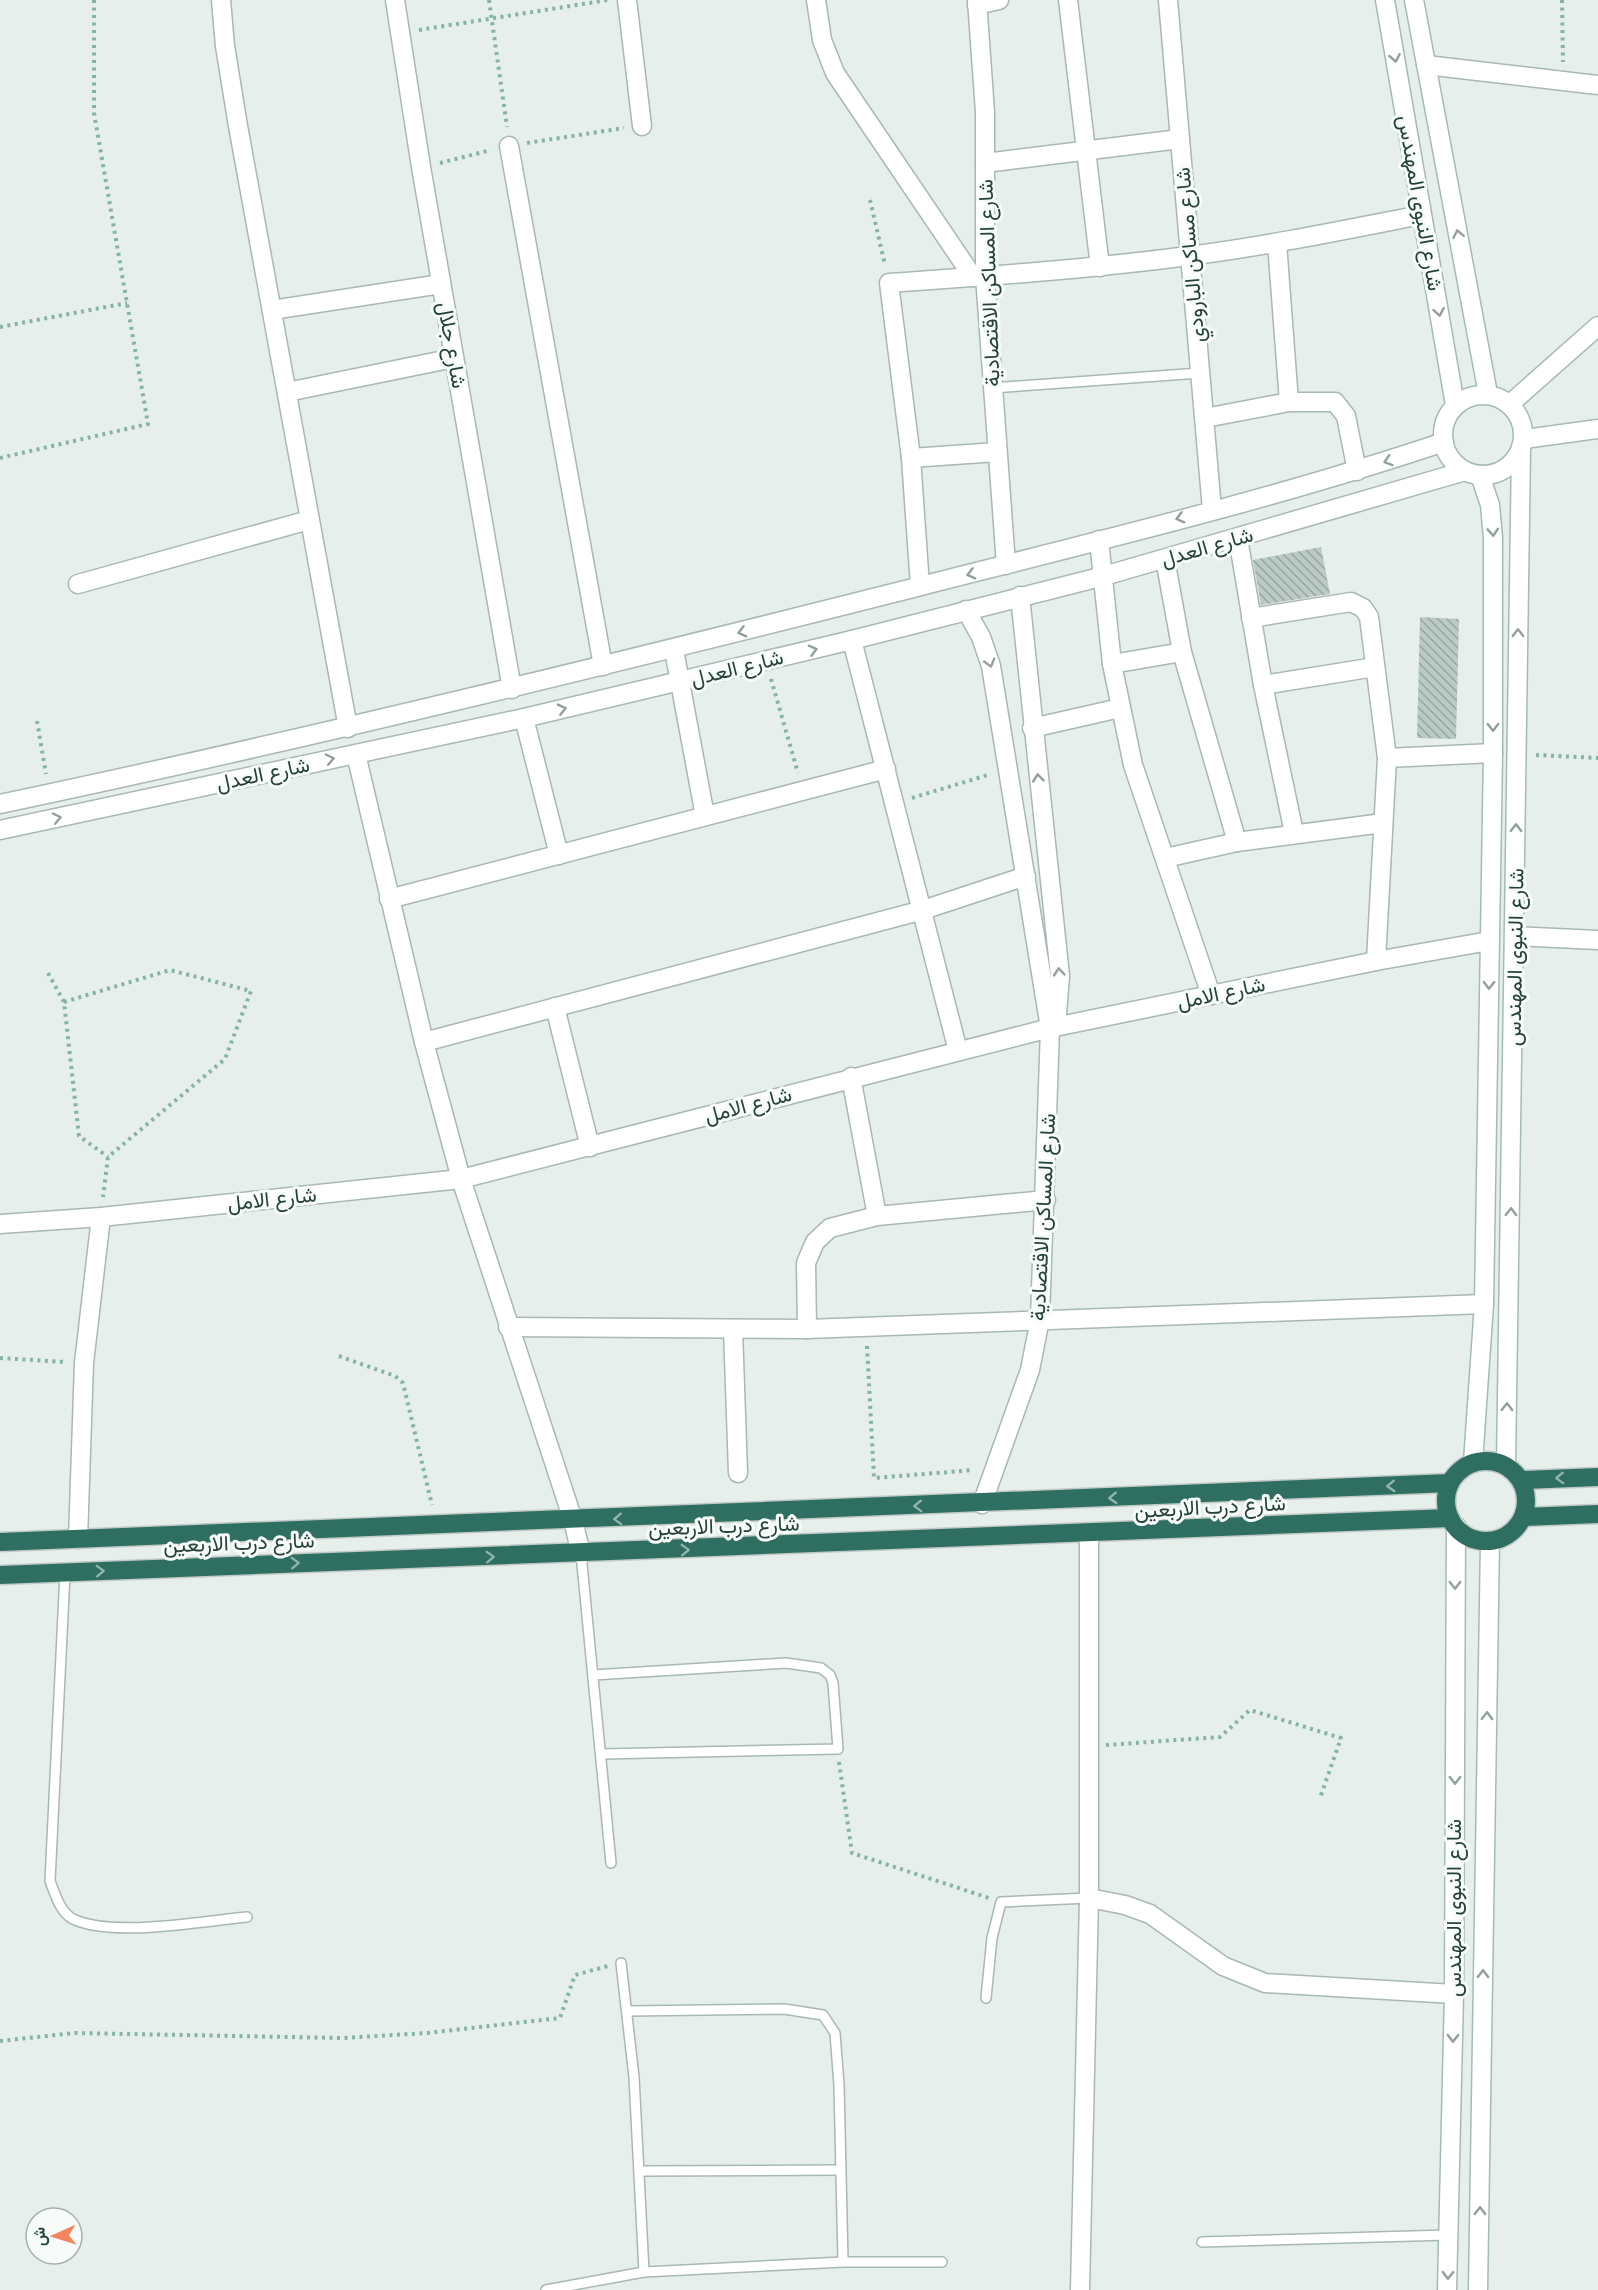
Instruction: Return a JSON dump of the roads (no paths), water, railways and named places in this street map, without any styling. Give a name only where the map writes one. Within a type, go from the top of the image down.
[{"type":"highway","points":[[1490,1460],[1506,1465],[1521,1480],[1526,1492],[1523,1517],[1510,1533],[1490,1541],[1477,1540],[1453,1522],[1446,1495],[1450,1483],[1460,1470],[1473,1462],[1490,1460]]},
{"type":"highway","points":[[1521,1480],[1598,1477]]},
{"type":"highway","name":"شارع درب الاربعين","points":[[0,1542],[982,1504],[1450,1483]]},
{"type":"highway","points":[[1523,1517],[1598,1514]]},
{"type":"highway","name":"شارع درب الاربعين","points":[[0,1575],[220,1565],[1453,1522]]},
{"type":"highway","points":[[219,1535],[220,1565]]},
{"type":"highway","points":[[170,1536],[171,1568]]},
{"type":"street","points":[[221,0],[225,46],[348,728]]},
{"type":"street","name":"شارع جلال","points":[[395,0],[441,284],[512,689]]},
{"type":"street","points":[[627,0],[642,126]]},
{"type":"street","points":[[816,0],[822,40],[835,73],[979,277]]},
{"type":"street","points":[[977,2],[999,0]]},
{"type":"street","points":[[1068,0],[1100,267]]},
{"type":"street","name":"شارع مساكن البارودي","points":[[1168,0],[1212,510]]},
{"type":"street","name":"شارع النبوى المهندس","points":[[1385,0],[1455,405]]},
{"type":"street","name":"شارع النبوى المهندس","points":[[1414,0],[1488,394]]},
{"type":"street","name":"شارع المساكن الاقتصادية","points":[[977,2],[985,112],[985,163],[979,277],[992,388],[1006,565]]},
{"type":"street","points":[[1426,65],[1598,85]]},
{"type":"street","points":[[985,163],[1180,139]]},
{"type":"street","points":[[509,146],[603,666]]},
{"type":"street","points":[[920,586],[911,458],[889,284],[1100,267],[1190,256],[1277,243],[1422,214]]},
{"type":"street","points":[[1277,243],[1288,402]]},
{"type":"street","points":[[272,310],[441,284]]},
{"type":"street","points":[[1510,404],[1598,327]]},
{"type":"street","points":[[287,392],[454,358]]},
{"type":"street","points":[[1488,394],[1510,404],[1523,426],[1522,444],[1515,460],[1505,469],[1473,473],[1452,459],[1444,442],[1445,422],[1455,405],[1471,396],[1488,394]]},
{"type":"street","points":[[1204,418],[1288,402],[1330,401],[1339,404],[1346,416],[1357,471]]},
{"type":"street","points":[[1522,444],[1598,429]]},
{"type":"street","name":"شارع العدل","points":[[0,804],[348,728],[674,650],[1006,565],[1357,471],[1444,442]]},
{"type":"street","name":"شارع النبوى المهندس","points":[[1506,1465],[1522,444]]},
{"type":"street","points":[[911,458],[997,452]]},
{"type":"street","name":"شارع النبوى المهندس","points":[[1473,473],[1490,505],[1493,538],[1493,753],[1484,1304],[1473,1462]]},
{"type":"street","name":"شارع العدل","points":[[0,830],[525,718],[680,682],[1104,576],[1473,473]]},
{"type":"street","points":[[78,584],[309,520]]},
{"type":"street","points":[[1238,538],[1263,685],[1294,833]]},
{"type":"street","points":[[1099,540],[1119,708],[1133,765],[1211,996]]},
{"type":"street","points":[[1165,559],[1182,652],[1237,842]]},
{"type":"street","name":"شارع المساكن الاقتصادية","points":[[1020,596],[1032,728],[1060,976],[1057,1014],[1050,1028]]},
{"type":"street","points":[[1251,618],[1351,602],[1358,604],[1366,611],[1369,618],[1387,758],[1377,961]]},
{"type":"street","name":"شارع المساكن الاقتصادية","points":[[966,610],[981,637],[991,666],[1050,1028],[1046,1200],[1040,1319],[1030,1370],[982,1504]]},
{"type":"street","points":[[852,640],[958,1051]]},
{"type":"street","points":[[674,650],[705,816]]},
{"type":"street","points":[[1112,664],[1182,652]]},
{"type":"street","points":[[1263,685],[1375,667]]},
{"type":"street","points":[[1032,728],[1119,708]]},
{"type":"street","points":[[525,718],[559,855]]},
{"type":"street","points":[[1387,758],[1493,753]]},
{"type":"street","points":[[356,754],[389,899],[460,1179],[573,1520],[581,1554]]},
{"type":"street","points":[[389,899],[886,769]]},
{"type":"street","points":[[1165,858],[1237,842],[1383,823]]},
{"type":"street","points":[[424,1042],[923,910],[1026,876]]},
{"type":"street","points":[[1515,936],[1598,940]]},
{"type":"street","name":"شارع الامل","points":[[0,1224],[101,1217],[460,1179],[1050,1028],[1377,961],[1490,941]]},
{"type":"street","points":[[555,1007],[590,1147]]},
{"type":"street","points":[[852,1077],[877,1216]]},
{"type":"street","points":[[807,1329],[806,1263],[815,1242],[830,1228],[877,1216],[1046,1200]]},
{"type":"street","points":[[78,1539],[84,1363],[101,1217]]},
{"type":"street","points":[[508,1327],[807,1329],[1484,1304]]},
{"type":"street","points":[[733,1329],[738,1473]]},
{"type":"street","name":"شارع النبوى المهندس","points":[[1447,2290],[1454,1994],[1453,1522]]},
{"type":"street","points":[[1080,2290],[1089,1898],[1089,1534]]},
{"type":"street","name":"شارع النبوى المهندس","points":[[1478,2290],[1490,1541]]},
{"type":"street","points":[[1089,1898],[1125,1905],[1150,1914],[1223,1966],[1265,1983],[1454,1994]]},
{"type":"lane","points":[[992,388],[1200,373]]},
{"type":"lane","points":[[581,1554],[611,1863]]},
{"type":"lane","points":[[65,1572],[50,1881],[61,1907],[72,1918],[127,1928],[247,1917]]},
{"type":"lane","points":[[593,1676],[774,1664],[809,1664],[830,1675],[833,1683],[838,1749],[602,1754]]},
{"type":"lane","points":[[986,1998],[992,1938],[1001,1902],[1089,1898]]},
{"type":"lane","points":[[621,1963],[628,2011],[641,2171],[644,2272]]},
{"type":"lane","points":[[628,2011],[784,2009],[823,2015],[835,2032],[839,2085],[839,2170],[843,2262]]},
{"type":"lane","points":[[641,2171],[839,2170]]},
{"type":"lane","points":[[1202,2242],[1448,2235]]},
{"type":"lane","points":[[546,2290],[644,2272],[843,2262],[942,2262]]}]
